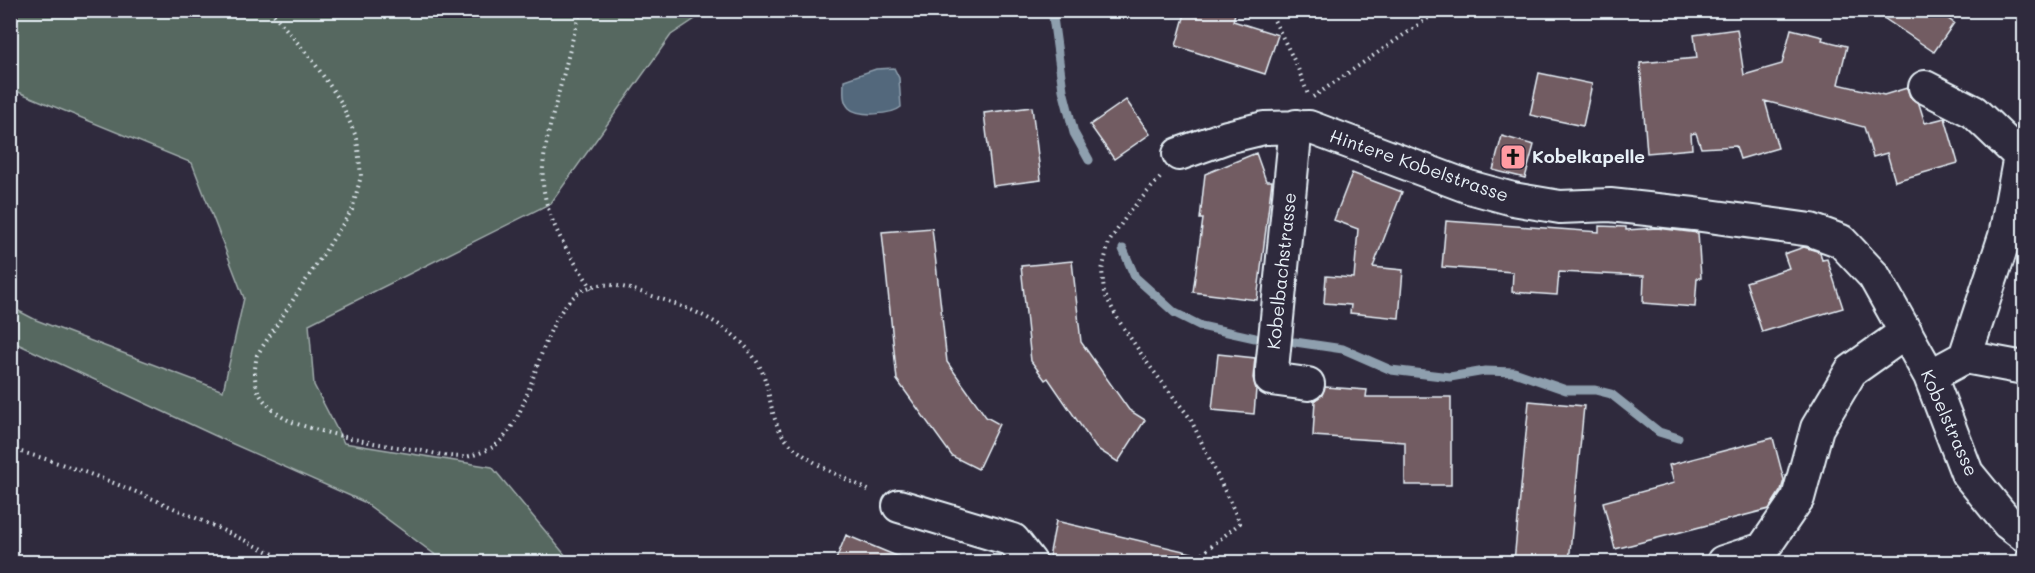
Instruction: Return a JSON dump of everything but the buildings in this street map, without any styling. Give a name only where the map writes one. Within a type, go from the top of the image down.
[{"type":"street","points":[[1925,87],[1974,112],[2020,156],[2005,236],[1965,357]]},
{"type":"street","name":"Kobelbachstrasse","points":[[1296,126],[1271,379],[1308,384]]},
{"type":"street","name":"Hintere Kobelstrasse","points":[[1179,154],[1227,137],[1264,128],[1309,127],[1469,187],[1513,199],[1560,207],[1610,205],[1694,214],[1811,230],[1841,241]]},
{"type":"street","name":"Kobelstrasse","points":[[1841,241],[1874,276],[1930,376],[1967,473],[2008,523],[2025,535]]},
{"type":"street","points":[[1723,562],[1763,549],[1798,498],[1817,428],[1851,371],[1906,332]]},
{"type":"street","points":[[1930,376],[1965,357],[2025,368]]},
{"type":"street","points":[[899,506],[1013,540],[1030,562]]},
{"type":"path","points":[[270,10],[313,61],[341,102],[357,139],[361,176],[352,210],[257,355],[254,375],[262,398],[284,419],[362,442],[465,458],[493,447],[511,428],[523,404],[550,331],[562,308],[575,295],[608,285],[628,288],[676,304],[711,319],[728,330],[759,365],[775,422],[787,441],[816,463],[899,506]]},
{"type":"path","points":[[581,10],[551,123],[542,168],[545,194],[555,227],[570,257],[592,288]]},
{"type":"path","points":[[1269,10],[1297,66],[1310,99],[1440,10]]},
{"type":"path","points":[[1179,154],[1173,165],[1149,188],[1120,224],[1109,242],[1102,270],[1104,293],[1119,321],[1148,364],[1190,418],[1240,523],[1192,562]]},
{"type":"path","points":[[10,449],[48,459],[155,500],[291,562]]},
{"type":"green space","points":[[11,10],[707,11],[671,35],[551,203],[309,324],[314,385],[344,443],[492,467],[571,562],[445,562],[364,502],[11,341],[11,307],[36,320],[223,391],[244,298],[192,163],[11,89]]},
{"type":"water","points":[[894,68],[899,78],[901,107],[890,112],[875,114],[860,113],[849,108],[844,99],[844,80],[876,69]]},
{"type":"waterway","points":[[1052,10],[1063,90],[1074,133],[1089,160]]},
{"type":"waterway","points":[[1123,249],[1135,277],[1175,313],[1201,326],[1255,338]]},
{"type":"waterway","points":[[1295,342],[1343,349],[1391,370],[1450,377],[1485,371],[1514,372],[1566,390],[1595,390],[1611,394],[1659,432],[1678,438]]},
{"type":"place","name":"Kobelkapelle","points":[[1513,157]]}]
